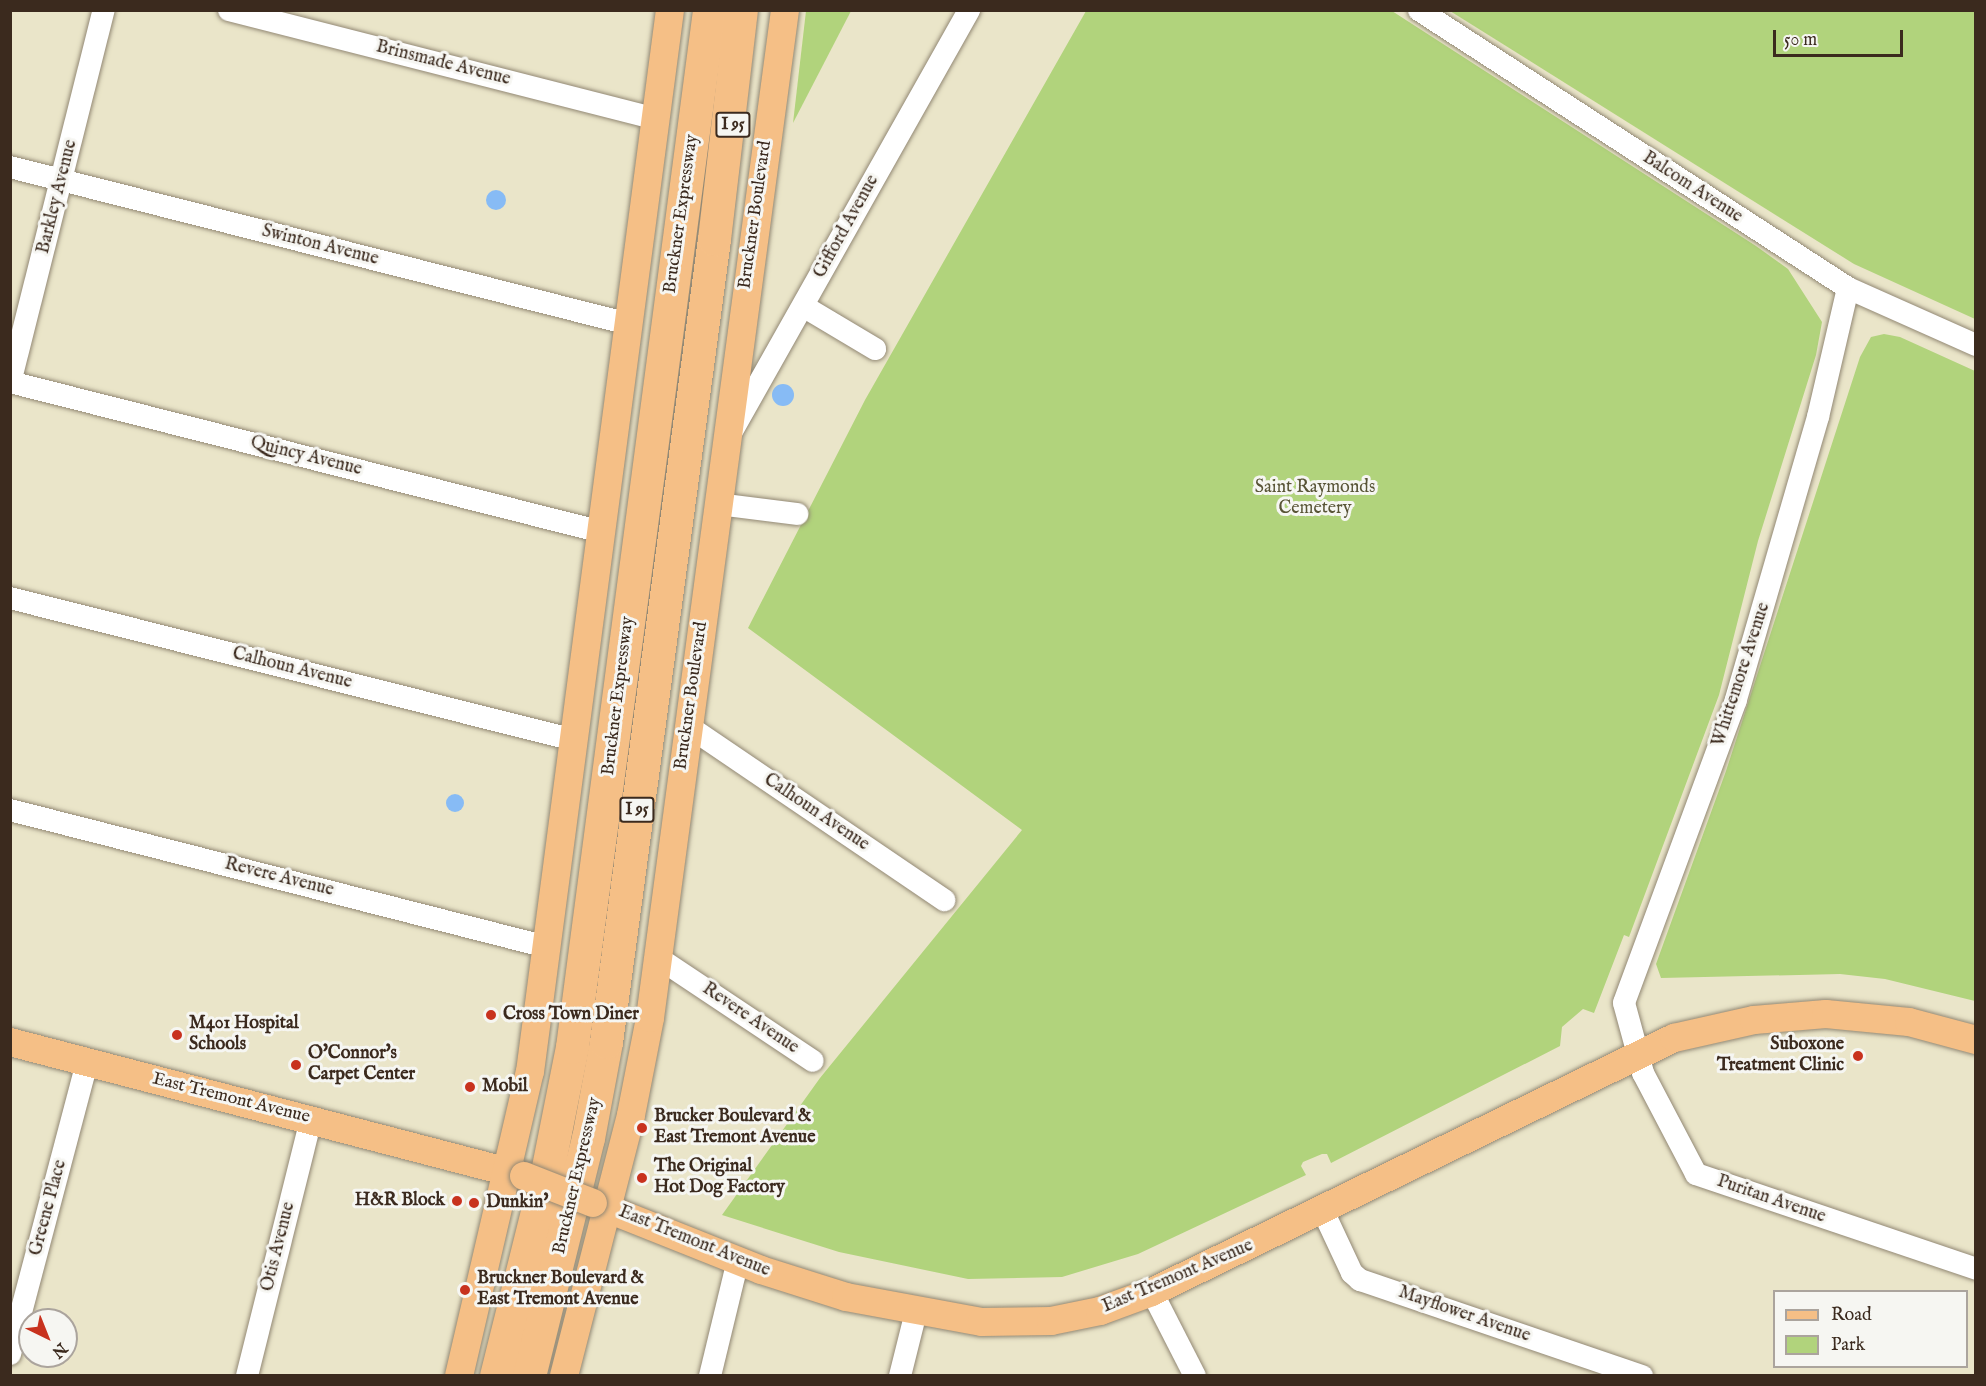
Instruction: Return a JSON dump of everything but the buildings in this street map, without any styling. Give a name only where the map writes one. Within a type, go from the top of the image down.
[{"type":"highway","points":[[690,158],[694,10]]},
{"type":"highway","name":"Bruckner Expressway","points":[[496,1376],[547,1172],[571,1058],[709,10]]},
{"type":"highway","name":"Bruckner Expressway","points":[[529,1376],[588,1138],[606,1042],[714,239],[741,10]]},
{"type":"highway","name":"I 95","points":[[714,239],[751,10]]},
{"type":"main road","points":[[459,1376],[517,1173],[670,10]]},
{"type":"main road","name":"Bruckner Boulevard","points":[[564,1376],[600,1205],[631,1115],[657,957],[785,10]]},
{"type":"main road","name":"East Tremont Avenue","points":[[10,1042],[517,1173],[810,1287],[916,1312],[982,1322],[1034,1323],[1100,1311],[1152,1292],[1323,1211],[1636,1053],[1711,1028],[1811,1014],[1894,1020],[1976,1040]]},
{"type":"street","name":"Barkley Avenue","points":[[11,382],[104,10]]},
{"type":"street","name":"Brinsmade Avenue","points":[[230,10],[656,118]]},
{"type":"street","name":"Gifford Avenue","points":[[726,443],[969,10]]},
{"type":"street","name":"Balcom Avenue","points":[[1419,10],[1848,288],[1976,345]]},
{"type":"street","name":"Swinton Avenue","points":[[10,167],[629,324]]},
{"type":"street","name":"Whittemore Avenue","points":[[1636,1053],[1624,1009],[1625,993],[1736,700],[1818,417],[1848,288]]},
{"type":"street","points":[[803,306],[875,349]]},
{"type":"street","name":"Quincy Avenue","points":[[11,382],[602,532]]},
{"type":"street","points":[[718,504],[797,514]]},
{"type":"street","name":"Calhoun Avenue","points":[[10,598],[574,740]]},
{"type":"street","name":"Calhoun Avenue","points":[[688,726],[944,900]]},
{"type":"street","name":"Revere Avenue","points":[[10,810],[547,947]]},
{"type":"street","name":"Revere Avenue","points":[[657,957],[813,1061]]},
{"type":"street","name":"Puritan Avenue","points":[[1636,1053],[1688,1166],[1696,1174],[1976,1269]]},
{"type":"street","name":"Greene Place","points":[[10,1354],[87,1062]]},
{"type":"street","name":"Otis Avenue","points":[[247,1376],[311,1119]]},
{"type":"street","name":"Mayflower Avenue","points":[[1323,1211],[1352,1273],[1360,1280],[1642,1376]]},
{"type":"street","points":[[710,1376],[738,1260]]},
{"type":"street","points":[[1152,1292],[1195,1376]]},
{"type":"street","points":[[900,1376],[916,1312]]},
{"type":"green space","points":[[806,11],[851,11],[793,123]]},
{"type":"green space","name":"Saint Raymonds Cemetery","points":[[1086,11],[1392,11],[1756,246],[1788,269],[1822,322],[1816,355],[1758,541],[1719,695],[1629,937],[1624,935],[1594,1013],[1583,1009],[1562,1027],[1560,1046],[1331,1163],[1327,1154],[1303,1162],[1301,1166],[1306,1175],[1138,1254],[1062,1277],[968,1279],[839,1252],[722,1215],[820,1078],[1022,830],[748,628],[865,400]]},
{"type":"green space","points":[[1450,11],[1975,11],[1975,319],[1854,264]]},
{"type":"green space","points":[[1884,334],[1900,337],[1975,371],[1975,1001],[1885,979],[1840,974],[1661,978],[1656,964],[1726,771],[1860,357],[1871,337]]},
{"type":"water","points":[[496,190],[503,193],[506,200],[503,207],[496,210],[489,207],[486,200],[489,193]]},
{"type":"water","points":[[783,384],[791,387],[794,395],[791,403],[783,406],[775,403],[772,395],[775,387]]},
{"type":"water","points":[[455,794],[461,797],[464,803],[461,809],[455,812],[449,809],[446,803],[449,797]]},
{"type":"place","name":"Cross Town Diner","points":[[491,1015]]},
{"type":"place","name":"M401 Hospital Schools","points":[[177,1035]]},
{"type":"place","name":"Suboxone Treatment Clinic","points":[[1858,1056]]},
{"type":"place","name":"O'Connor's Carpet Center","points":[[296,1065]]},
{"type":"place","name":"Mobil","points":[[470,1087]]},
{"type":"place","name":"Brucker Boulevard & East Tremont Avenue","points":[[642,1128]]},
{"type":"place","name":"The Original Hot Dog Factory","points":[[642,1178]]},
{"type":"place","name":"H&R Block","points":[[457,1201]]},
{"type":"place","name":"Dunkin'","points":[[474,1203]]},
{"type":"place","name":"Bruckner Boulevard & East Tremont Avenue","points":[[465,1290]]}]
